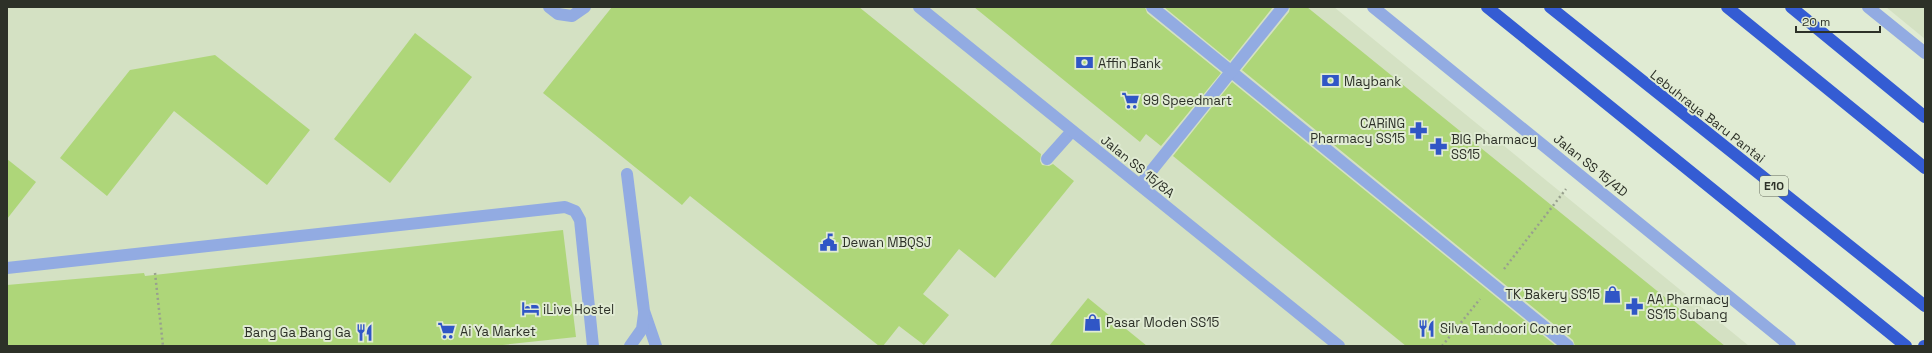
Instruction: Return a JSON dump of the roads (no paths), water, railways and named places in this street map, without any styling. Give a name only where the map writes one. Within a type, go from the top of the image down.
[{"type":"highway","points":[[1487,7],[1906,346]]},
{"type":"highway","name":"Lebuhraya Baru Pantai","points":[[1550,7],[1622,67],[1925,306]]},
{"type":"highway","points":[[1727,7],[1925,168]]},
{"type":"highway","points":[[1791,7],[1925,117]]},
{"type":"street","points":[[549,7],[558,14],[572,16],[584,7]]},
{"type":"street","name":"Jalan SS 15/8A","points":[[919,7],[1339,346]]},
{"type":"street","points":[[1152,7],[1568,346]]},
{"type":"street","points":[[1140,185],[1284,7]]},
{"type":"street","name":"Jalan SS 15/4D","points":[[1373,7],[1790,346]]},
{"type":"street","points":[[1868,7],[1925,53]]},
{"type":"street","points":[[1047,159],[1072,131]]},
{"type":"street","points":[[627,174],[644,311],[656,346]]},
{"type":"street","points":[[7,268],[564,207],[575,211],[580,220],[593,346]]},
{"type":"street","points":[[630,346],[642,329],[644,311]]},
{"type":"place","name":"Affin Bank","points":[[1085,63]]},
{"type":"place","name":"Maybank","points":[[1331,81]]},
{"type":"place","name":"99 Speedmart","points":[[1130,100]]},
{"type":"place","name":"CARiNG Pharmacy SS15","points":[[1418,130]]},
{"type":"place","name":"BIG Pharmacy SS15","points":[[1438,146]]},
{"type":"place","name":"Dewan MBQSJ","points":[[829,242]]},
{"type":"place","name":"TK Bakery SS15","points":[[1613,294]]},
{"type":"place","name":"AA Pharmacy SS15 Subang","points":[[1634,306]]},
{"type":"place","name":"iLive Hostel","points":[[530,309]]},
{"type":"place","name":"Pasar Moden SS15","points":[[1093,322]]},
{"type":"place","name":"Silva Tandoori Corner","points":[[1427,328]]},
{"type":"place","name":"Ai Ya Market","points":[[447,331]]},
{"type":"place","name":"Bang Ga Bang Ga","points":[[364,332]]}]
